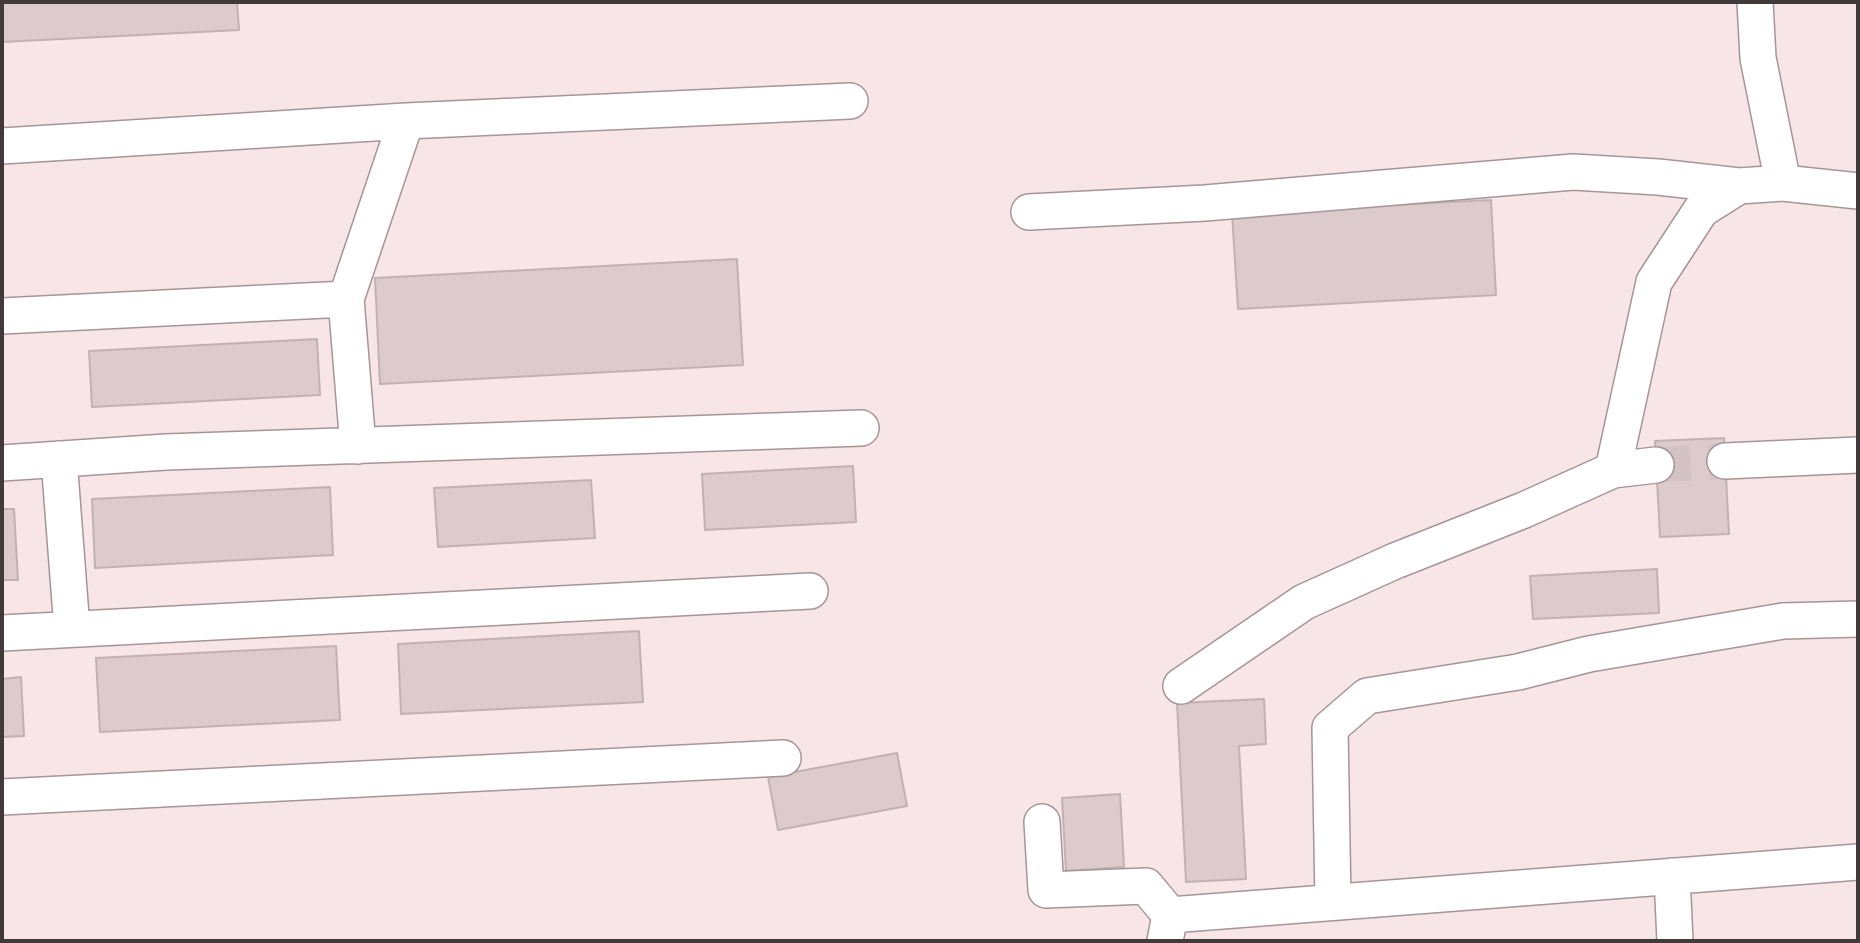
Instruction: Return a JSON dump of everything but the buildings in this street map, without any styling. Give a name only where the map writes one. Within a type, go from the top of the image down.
[{"type":"street","points":[[1749,8],[1783,183]]},
{"type":"street","points":[[2,146],[406,121],[850,100]]},
{"type":"street","points":[[358,446],[346,299],[406,121]]},
{"type":"street","points":[[1029,212],[1205,203],[1573,173],[1658,177],[1739,186],[1783,183],[1858,191]]},
{"type":"street","points":[[1613,470],[1654,282],[1701,210],[1739,186]]},
{"type":"street","points":[[2,316],[346,299]]},
{"type":"street","points":[[2,463],[166,452],[862,428]]},
{"type":"street","points":[[1725,461],[1858,455]]},
{"type":"street","points":[[59,459],[72,629]]},
{"type":"street","points":[[1181,686],[1304,602],[1613,470],[1656,465]]},
{"type":"street","points":[[2,633],[810,591]]},
{"type":"street","points":[[1333,902],[1330,728],[1367,696],[1518,672],[1588,654],[1783,621],[1858,619]]},
{"type":"street","points":[[2,797],[783,758]]},
{"type":"street","points":[[1042,822],[1046,890],[1146,886],[1168,928],[1333,902],[1858,862]]},
{"type":"street","points":[[1672,876],[1675,941]]},
{"type":"tunnel","points":[[1656,465],[1725,461]]}]
